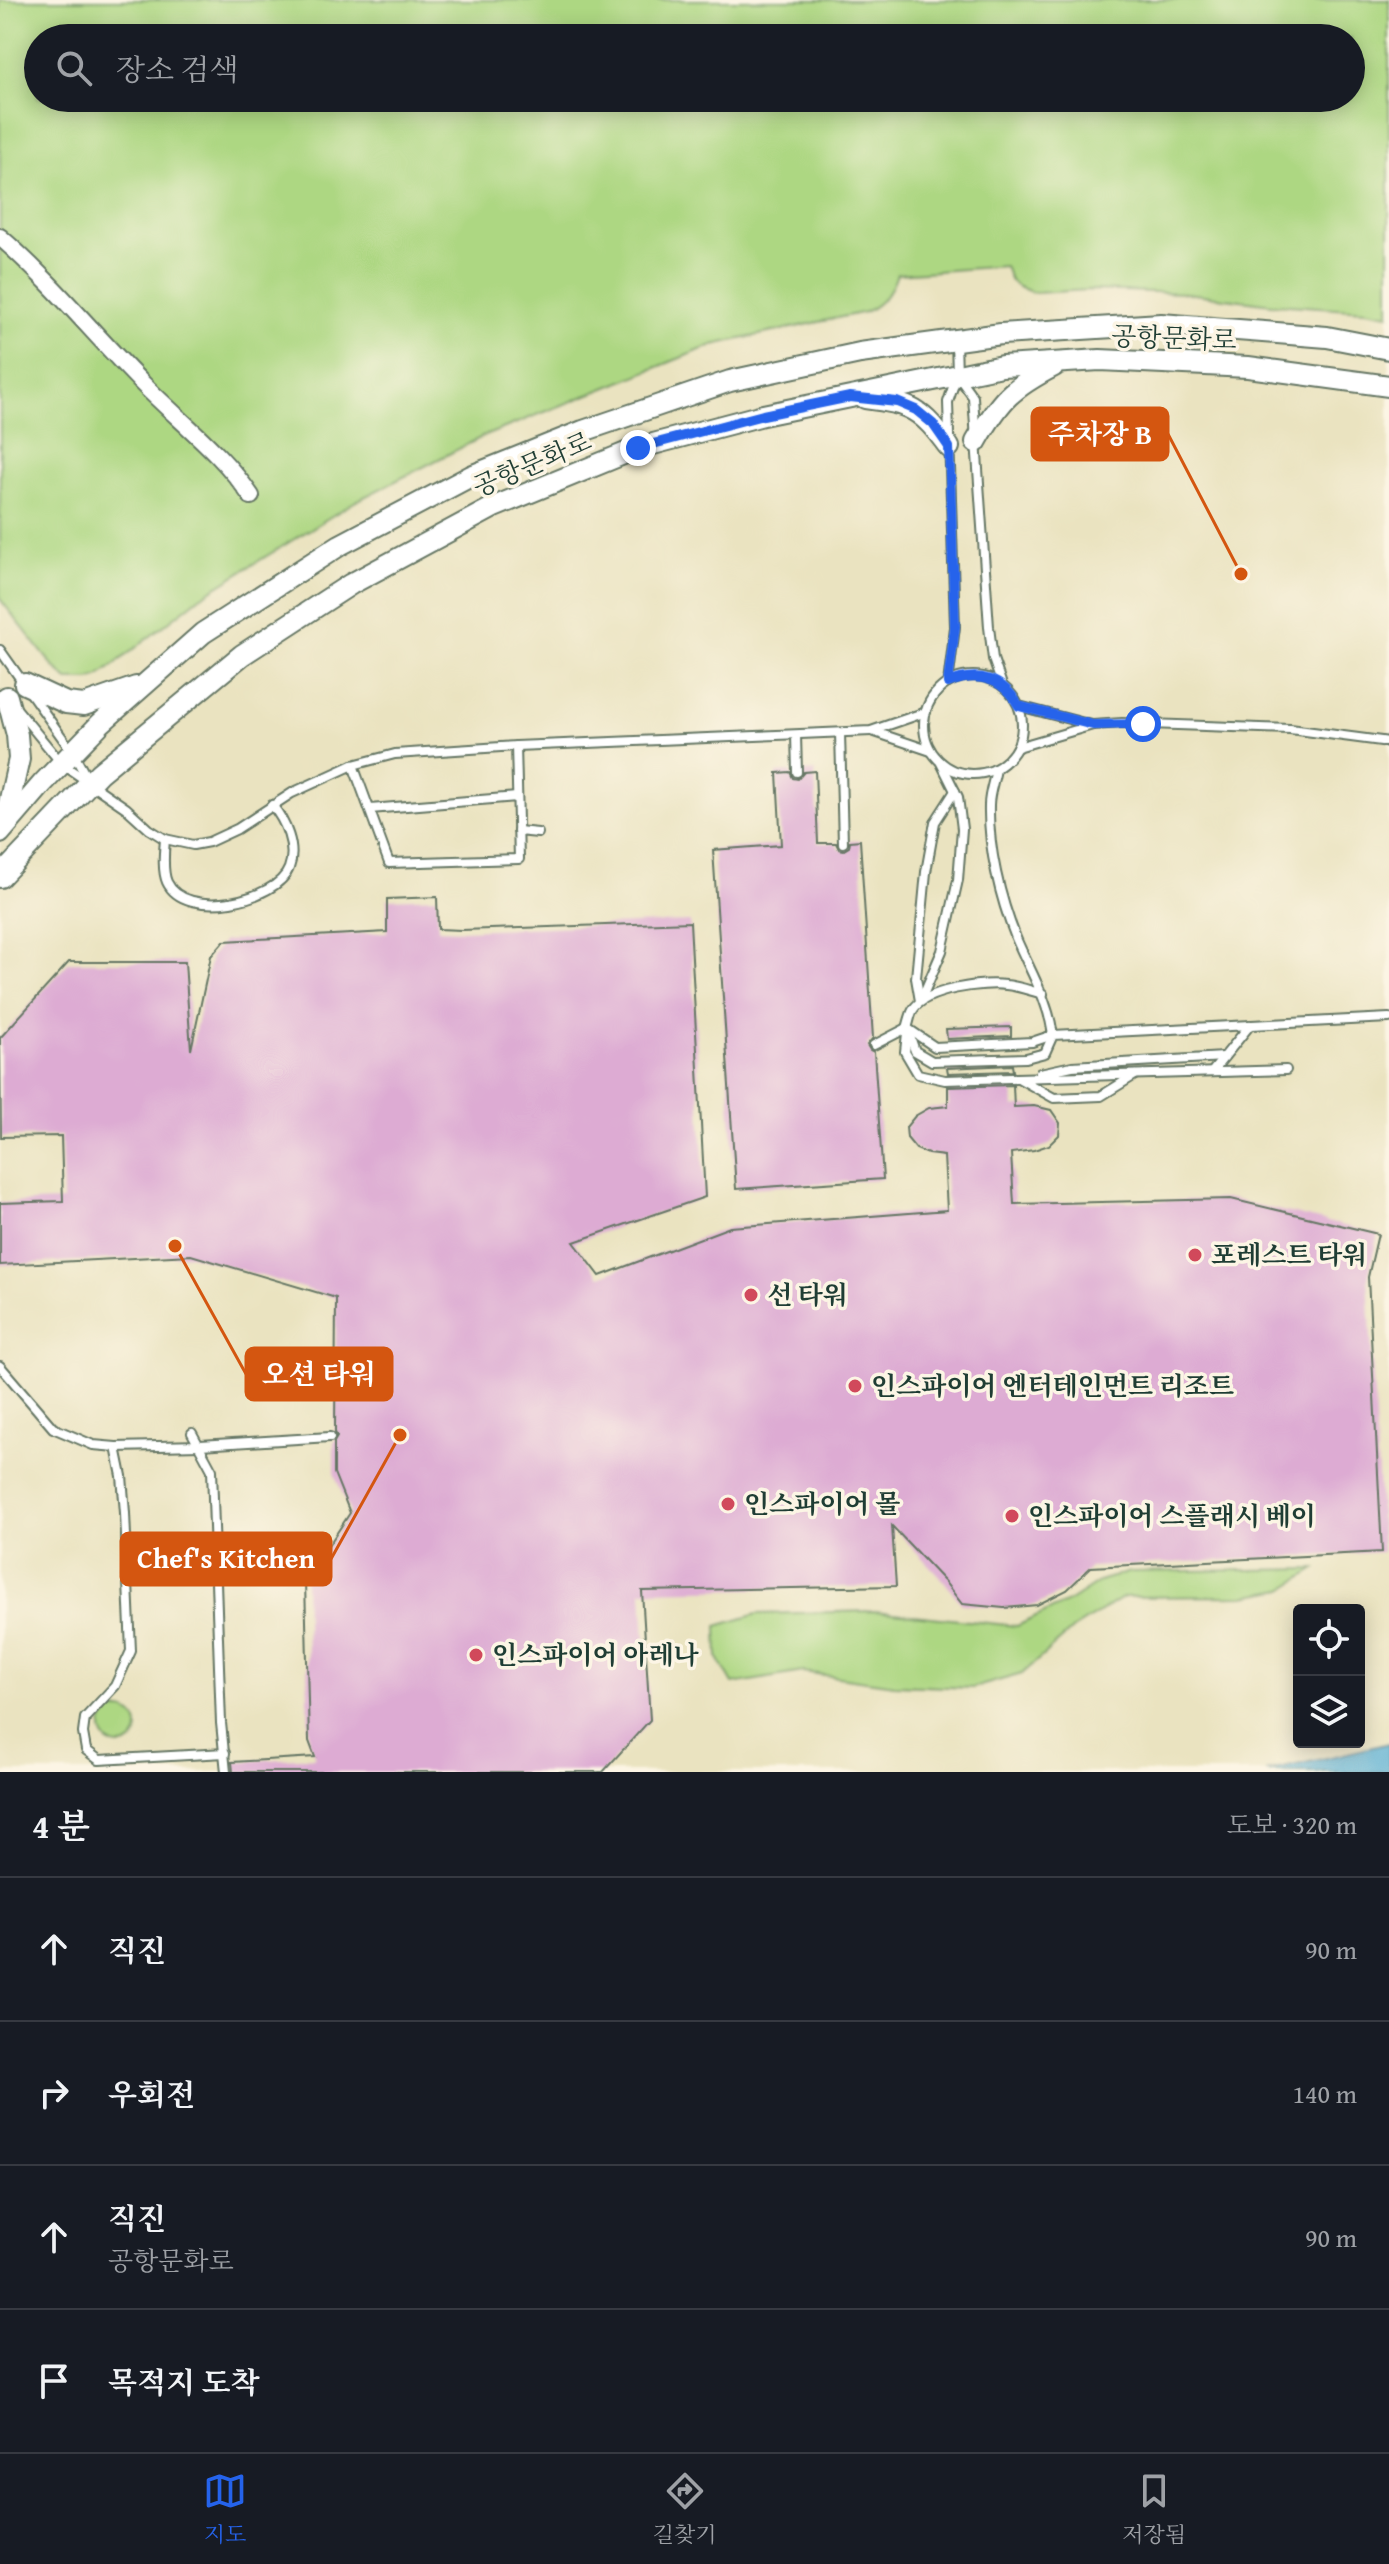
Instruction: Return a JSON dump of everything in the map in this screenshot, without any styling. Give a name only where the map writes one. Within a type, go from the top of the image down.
[{"type":"street","points":[[0,237],[39,271],[146,386],[236,474],[251,496]]},
{"type":"street","name":"공항문화로","points":[[2,831],[101,723],[203,633],[340,545],[471,476],[583,431],[730,381],[860,353],[1001,334],[1161,324],[1327,337],[1389,349]]},
{"type":"street","name":"공항문화로","points":[[0,877],[90,782],[242,655],[351,584],[494,507],[638,448],[763,415],[1002,366],[1100,360],[1248,367],[1389,386]]},
{"type":"street","points":[[976,442],[1005,397],[1031,378],[1061,363]]},
{"type":"street","points":[[850,397],[897,402],[916,410],[933,424],[949,447]]},
{"type":"street","points":[[25,684],[66,703],[84,705],[147,683]]},
{"type":"street","points":[[2,831],[19,759],[17,735],[4,692]]},
{"type":"lane","points":[[948,683],[955,627],[948,402],[957,375],[956,339]]},
{"type":"lane","points":[[957,375],[973,397],[989,627],[993,659],[1002,685]]},
{"type":"lane","points":[[0,650],[25,684],[68,758],[90,782]]},
{"type":"lane","points":[[975,676],[1002,685],[1019,706],[1023,720],[1018,747],[1009,760],[996,769],[982,774],[953,771],[931,751],[924,725],[926,712],[938,691],[961,678],[975,676]]},
{"type":"lane","points":[[4,692],[90,782],[165,839],[193,845],[209,842],[237,829],[292,793],[353,765],[395,754],[871,731],[926,712]]},
{"type":"lane","points":[[1019,706],[1093,725]]},
{"type":"lane","points":[[1018,747],[1093,725],[1122,723],[1290,729],[1389,742]]},
{"type":"lane","points":[[871,731],[931,751]]},
{"type":"lane","points":[[840,733],[843,843]]},
{"type":"lane","points":[[796,735],[797,772]]},
{"type":"lane","points":[[353,765],[389,863],[519,859],[516,746]]},
{"type":"lane","points":[[941,762],[955,791],[962,829],[958,880],[942,951],[907,1028],[905,1052],[918,1074],[945,1080],[1286,1070]]},
{"type":"lane","points":[[907,1028],[915,1051],[932,1061],[1026,1058],[1045,1053],[1053,1035],[1043,994],[1016,937],[1001,892],[988,803],[996,769]]},
{"type":"lane","points":[[920,1002],[916,978],[932,834],[935,822],[955,791]]},
{"type":"lane","points":[[370,809],[517,797]]},
{"type":"lane","points":[[165,839],[167,882],[180,898],[203,904],[228,904],[255,895],[279,882],[289,871],[292,855],[283,820],[272,805]]},
{"type":"lane","points":[[518,831],[538,833]]},
{"type":"lane","points":[[920,1002],[947,991],[975,985],[1006,985],[1043,994]]},
{"type":"lane","points":[[907,1028],[935,1047],[1032,1042],[1053,1035],[1389,1018]]},
{"type":"lane","points":[[1212,1072],[1250,1025]]},
{"type":"lane","points":[[874,1045],[907,1028]]},
{"type":"lane","points":[[1019,1078],[1072,1066],[1224,1057]]},
{"type":"lane","points":[[1019,1078],[1054,1098],[1101,1096],[1135,1075]]},
{"type":"lane","points":[[0,1366],[53,1428],[93,1445],[200,1445],[330,1437]]},
{"type":"lane","points":[[192,1433],[212,1470],[221,1723],[226,1772]]},
{"type":"lane","points":[[116,1447],[125,1513],[131,1651],[115,1686],[85,1718],[83,1733],[86,1750],[99,1760],[225,1753]]},
{"type":"green space","points":[[0,0],[1389,0],[1389,314],[1186,293],[1089,290],[1035,293],[1018,287],[1010,280],[1005,266],[897,274],[885,296],[865,312],[713,345],[482,437],[356,501],[200,597],[100,676],[90,680],[68,680],[53,666],[0,599]]},
{"type":"green space","points":[[1316,1569],[1284,1589],[1244,1596],[1124,1597],[1073,1629],[1022,1674],[973,1688],[894,1685],[803,1672],[733,1684],[718,1658],[717,1626],[757,1614],[874,1611],[1017,1626],[1070,1601],[1102,1580],[1130,1572]]},
{"type":"green space","points":[[120,1710],[133,1715],[138,1728],[133,1741],[120,1746],[107,1741],[102,1728],[107,1715]]},
{"type":"water","points":[[1389,1743],[1389,1772],[1266,1772]]},
{"type":"building","points":[[815,771],[818,843],[836,843],[839,849],[844,850],[849,847],[850,841],[860,840],[873,1038],[867,1045],[874,1052],[883,1179],[736,1189],[713,850],[781,845],[777,773],[790,772],[793,778],[798,779],[804,772]]},
{"type":"building","name":"인스파이어 엔터테인먼트 리조트","points":[[437,897],[438,929],[690,922],[705,1197],[574,1242],[600,1276],[730,1227],[947,1210],[944,1156],[916,1149],[907,1138],[906,1127],[915,1116],[929,1108],[948,1106],[948,1087],[1013,1085],[1014,1107],[1034,1106],[1051,1110],[1060,1123],[1059,1135],[1049,1145],[1011,1153],[1014,1204],[1231,1199],[1378,1234],[1368,1277],[1382,1552],[1091,1567],[1067,1590],[1037,1605],[1004,1608],[962,1604],[892,1526],[896,1586],[642,1591],[650,1720],[603,1772],[233,1772],[232,1762],[315,1757],[309,1741],[305,1581],[350,1513],[334,1473],[334,1442],[337,1437],[336,1298],[191,1255],[0,1265],[0,1203],[63,1201],[61,1136],[1,1137],[0,1038],[69,962],[185,962],[191,1050],[211,956],[224,941],[387,932],[387,899]]},
{"type":"building","points":[[1011,1027],[1011,1036],[947,1039],[946,1029]]},
{"type":"building","points":[[1012,1065],[1013,1071],[948,1073],[947,1068]]},
{"type":"place","name":"주차장 B","points":[[1241,574]]},
{"type":"place","name":"오션 타워","points":[[175,1246]]},
{"type":"place","name":"포레스트 타워","points":[[1195,1255]]},
{"type":"place","name":"선 타워","points":[[751,1295]]},
{"type":"place","name":"인스파이어 엔터테인먼트 리조트","points":[[855,1386]]},
{"type":"place","name":"Chef's Kitchen","points":[[400,1435]]},
{"type":"place","name":"인스파이어 몰","points":[[728,1504]]},
{"type":"place","name":"인스파이어 스플래시 베이","points":[[1012,1516]]},
{"type":"place","name":"인스파이어 아레나","points":[[476,1655]]},
{"type":"route","points":[[638,448],[763,415],[850,397],[897,402],[916,410],[933,424],[949,447],[955,627],[948,683],[975,676],[990,679],[1002,685],[1019,706],[1093,725],[1143,724]]}]
